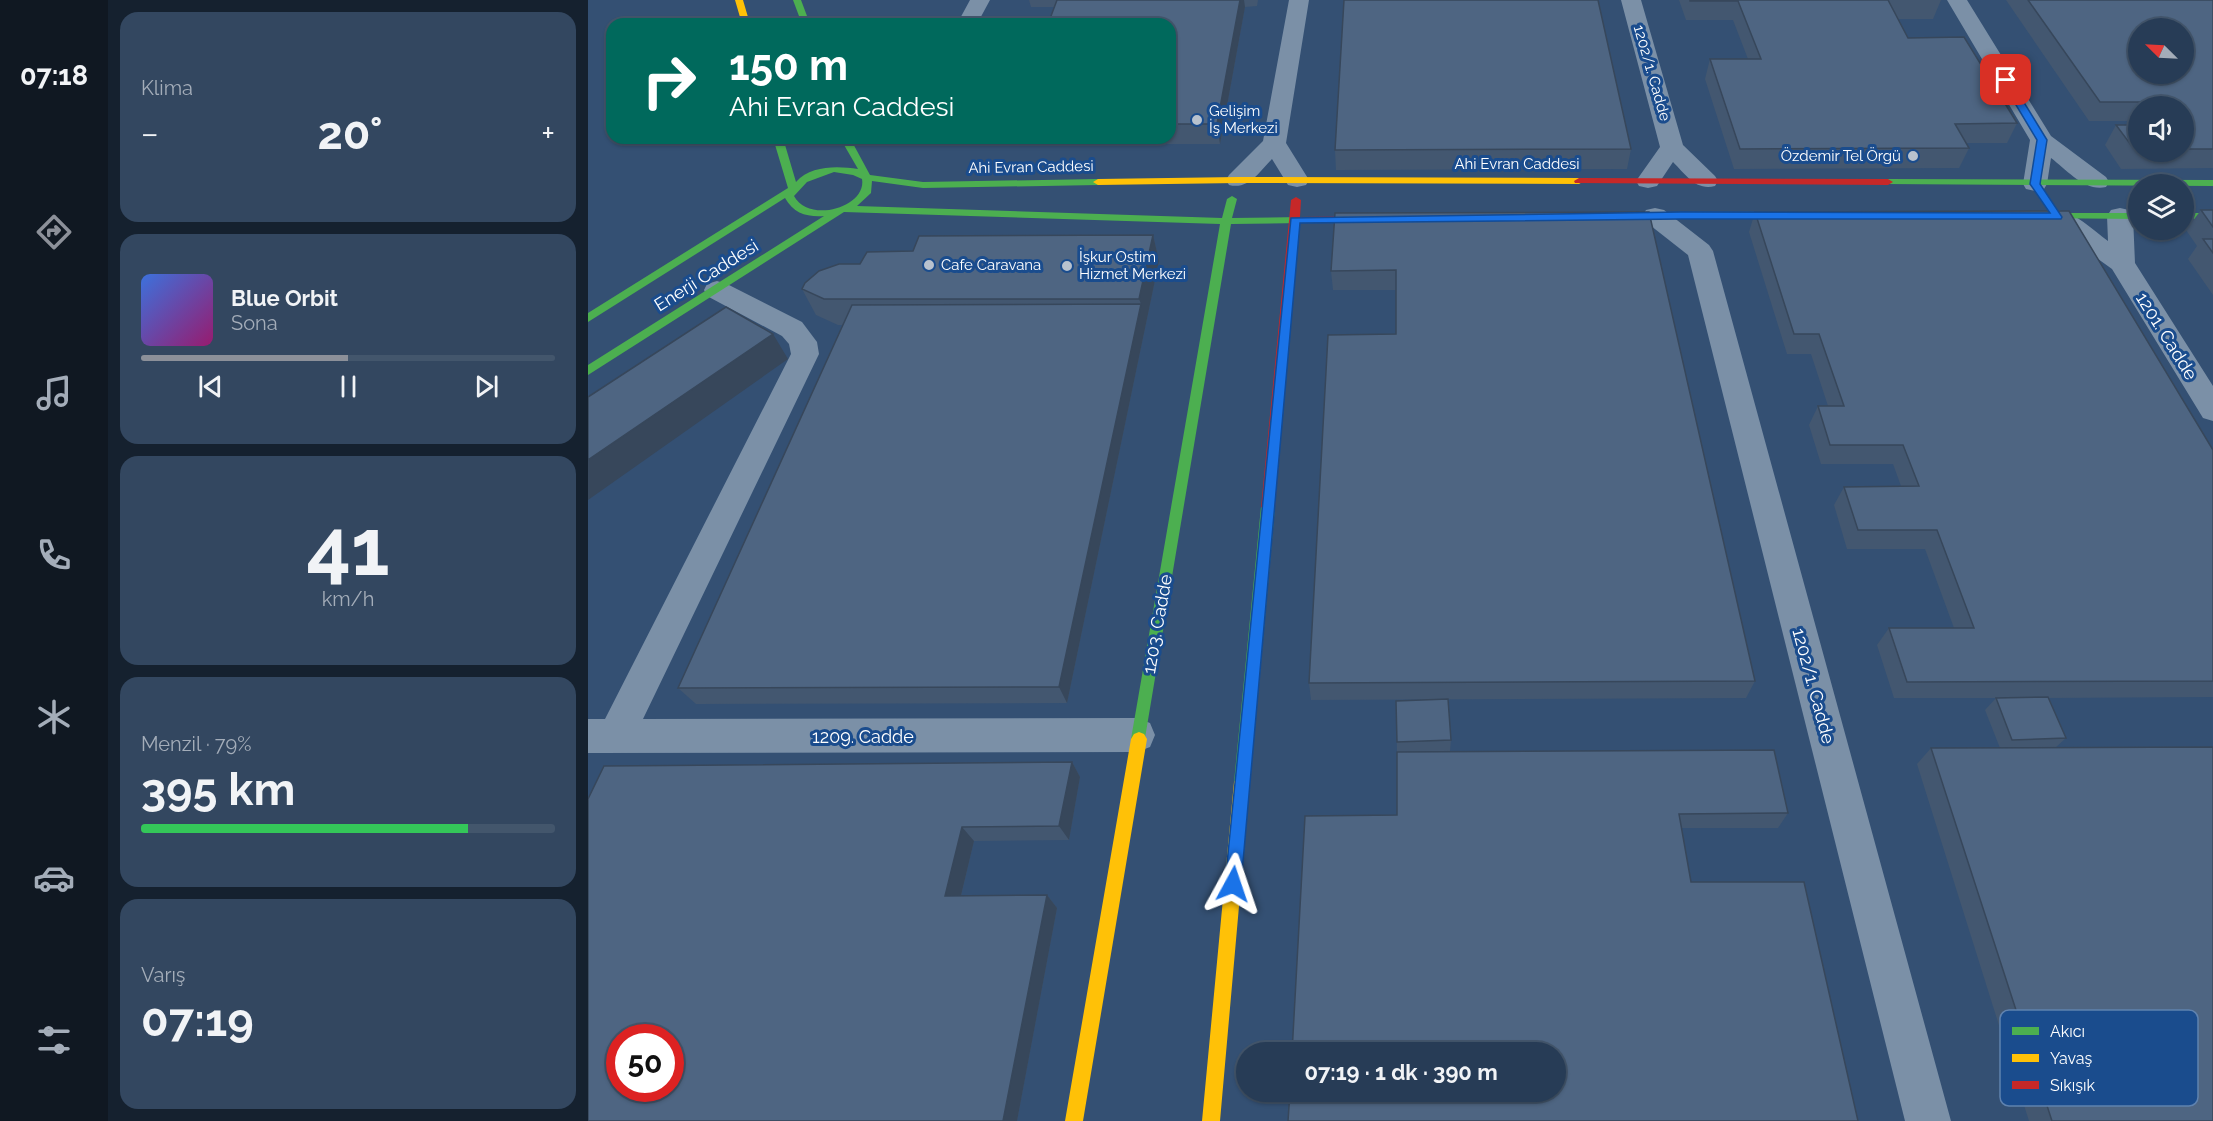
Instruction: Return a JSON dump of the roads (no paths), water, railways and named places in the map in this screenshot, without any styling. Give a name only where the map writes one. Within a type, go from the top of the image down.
[{"type":"main road","points":[[739,0],[744,18]]},
{"type":"main road","points":[[797,0],[804,18]]},
{"type":"main road","points":[[780,144],[793,189],[789,196],[790,203],[795,209],[804,213],[830,213],[843,209],[1226,220],[1388,219]]},
{"type":"main road","points":[[849,144],[865,177]]},
{"type":"main road","name":"Ahi Evran Caddesi","points":[[793,189],[811,175],[830,170],[848,170],[865,177],[923,185],[1297,180],[1652,198],[1712,198],[2097,182],[2213,183]]},
{"type":"main road","name":"Enerji Caddesi","points":[[588,371],[854,204],[867,190],[868,184],[865,177]]},
{"type":"main road","name":"1203. Cadde","points":[[1074,1121],[1137,735],[1226,220],[1238,180]]},
{"type":"main road","points":[[1211,1121],[1297,180]]},
{"type":"main road","points":[[2097,182],[2128,215]]},
{"type":"main road","name":"1201. Cadde","points":[[2035,184],[2057,217]]},
{"type":"main road","name":"Enerji Caddesi","points":[[588,318],[793,189]]},
{"type":"main road","name":"Ahi Evran Caddesi","points":[[1586,217],[1652,198],[1712,198],[1811,216]]},
{"type":"main road","points":[[2010,216],[2128,216]]},
{"type":"main road","points":[[2194,216],[2213,216]]},
{"type":"street","points":[[971,18],[980,0]]},
{"type":"street","points":[[1297,180],[1274,143],[1299,0]]},
{"type":"street","name":"1202/1. Cadde","points":[[1631,0],[1672,147],[1712,198]]},
{"type":"street","points":[[1957,0],[2042,140],[2097,182]]},
{"type":"street","points":[[2035,184],[2042,140]]},
{"type":"street","name":"1203. Cadde","points":[[1238,180],[1274,143]]},
{"type":"street","name":"1202/1. Cadde","points":[[1652,198],[1672,147]]},
{"type":"street","points":[[1652,198],[1700,251]]},
{"type":"street","points":[[1700,251],[1712,198]]},
{"type":"street","name":"1201. Cadde","points":[[2057,217],[2122,263],[2213,410]]},
{"type":"street","name":"1201. Cadde","points":[[2122,263],[2128,223]]},
{"type":"street","name":"1202/1. Cadde","points":[[1700,251],[1928,1121]]},
{"type":"street","points":[[602,736],[805,354],[803,342],[792,329],[717,290]]},
{"type":"street","name":"1209. Cadde","points":[[602,736],[1137,735]]},
{"type":"place","name":"Gelişim İş Merkezi","points":[[1197,120]]},
{"type":"place","name":"Özdemir Tel Örgü","points":[[1913,156]]},
{"type":"place","name":"Cafe Caravana","points":[[929,265]]},
{"type":"place","name":"İşkur Ostim Hizmet Merkezi","points":[[1067,266]]}]
